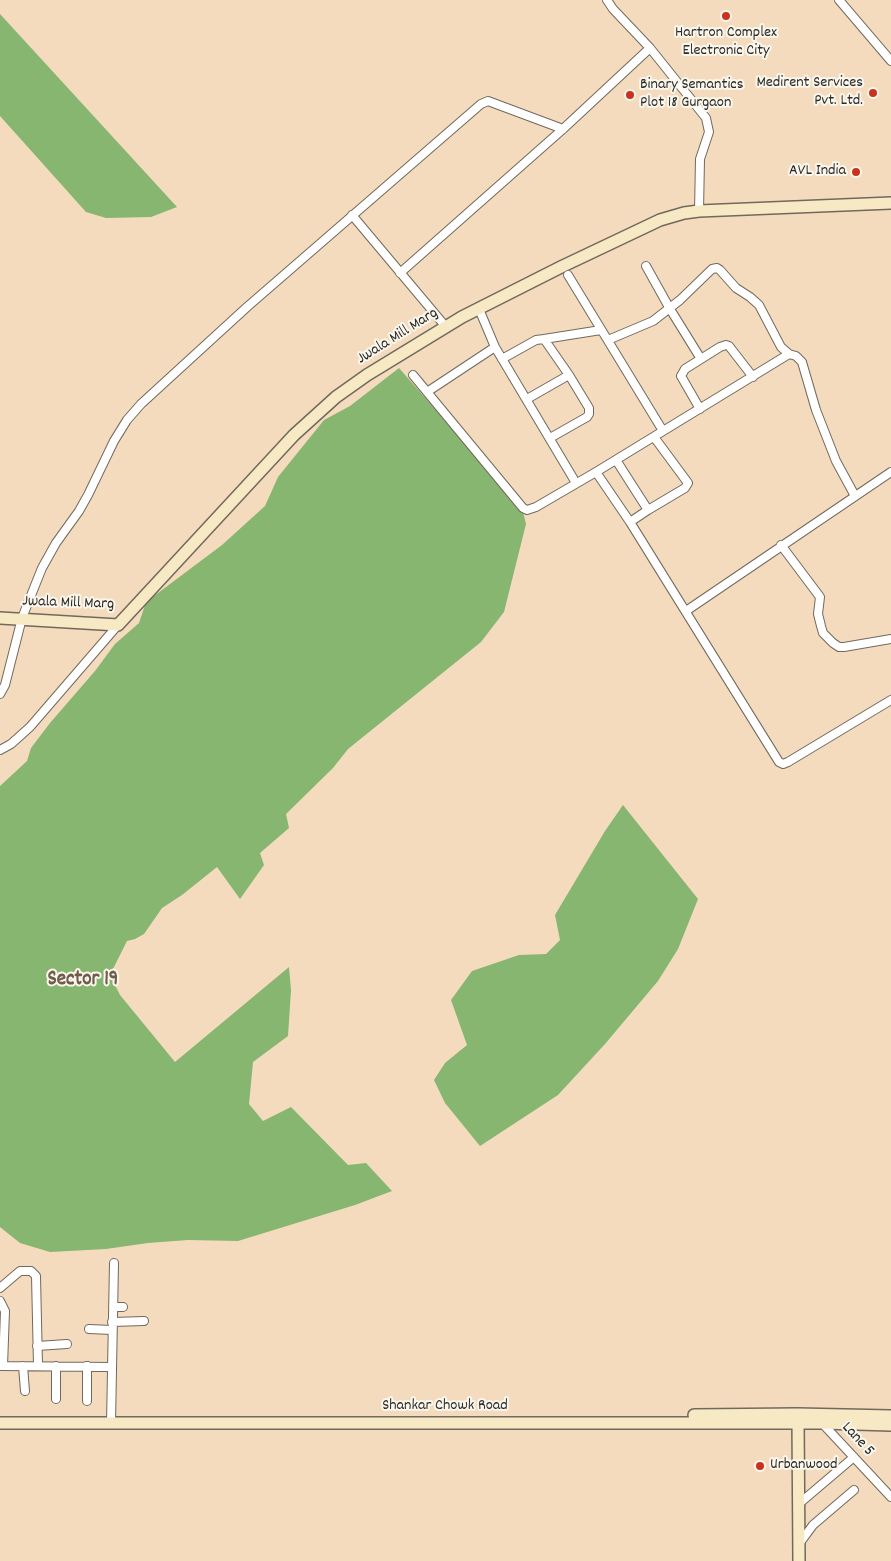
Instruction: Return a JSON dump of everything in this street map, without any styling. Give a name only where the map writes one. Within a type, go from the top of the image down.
[{"type":"street","points":[[607,0],[613,9],[650,48],[706,118],[709,132],[699,164],[699,211]]},
{"type":"street","points":[[839,0],[891,61]]},
{"type":"street","points":[[400,272],[563,129],[650,48]]},
{"type":"street","points":[[0,694],[5,685],[22,618],[42,568],[56,543],[79,511],[114,441],[127,420],[141,404],[352,215],[461,120],[485,102],[488,101],[563,129]]},
{"type":"street","name":"Jwala Mill Marg","points":[[0,618],[118,626],[294,434],[336,397],[367,375],[446,326],[563,266],[660,220],[672,215],[699,211],[891,203]]},
{"type":"street","points":[[352,215],[446,326]]},
{"type":"street","points":[[646,266],[701,359]]},
{"type":"street","points":[[608,340],[654,321],[670,309],[707,273],[717,268],[724,273],[736,288],[758,305],[781,347],[802,362],[816,410],[836,461],[856,496]]},
{"type":"street","points":[[568,275],[663,431]]},
{"type":"street","points":[[479,309],[495,347],[576,483]]},
{"type":"street","points":[[502,359],[536,340],[601,330]]},
{"type":"street","points":[[544,339],[590,408],[589,414],[550,438]]},
{"type":"street","points":[[700,409],[681,376],[685,369],[720,347],[726,345],[731,349],[753,377]]},
{"type":"street","points":[[427,392],[495,347]]},
{"type":"street","points":[[413,375],[523,508],[527,510],[532,509],[596,472],[789,354]]},
{"type":"street","points":[[527,399],[569,375]]},
{"type":"street","points":[[630,522],[684,488],[688,483],[654,437]]},
{"type":"street","points":[[616,460],[648,510]]},
{"type":"street","points":[[596,472],[686,611],[778,762],[782,764],[788,762],[891,700]]},
{"type":"street","points":[[686,611],[891,472]]},
{"type":"street","points":[[782,545],[820,597],[818,614],[821,626],[823,632],[833,643],[839,647],[844,647],[891,639]]},
{"type":"street","points":[[0,750],[16,740],[30,727],[118,626]]},
{"type":"street","points":[[111,1420],[114,1263]]},
{"type":"street","points":[[0,1288],[20,1272],[31,1270],[36,1276],[38,1365]]},
{"type":"street","points":[[0,1301],[5,1311],[2,1366],[112,1367]]},
{"type":"street","points":[[113,1306],[123,1307]]},
{"type":"street","points":[[89,1329],[144,1321]]},
{"type":"street","points":[[37,1346],[67,1344]]},
{"type":"street","points":[[24,1366],[25,1391]]},
{"type":"street","points":[[56,1366],[56,1399]]},
{"type":"street","points":[[87,1366],[87,1401]]},
{"type":"street","name":"Shankar Chowk Road","points":[[0,1417],[111,1420],[676,1422],[798,1419],[891,1423]]},
{"type":"street","points":[[798,1419],[799,1561]]},
{"type":"street","name":"Shankar Chowk Road","points":[[798,1419],[822,1423],[891,1423]]},
{"type":"street","name":"Shankar Chowk Road","points":[[0,1423],[111,1420]]},
{"type":"street","name":"Lane 5","points":[[822,1423],[891,1497]]},
{"type":"street","points":[[798,1507],[801,1502],[854,1457]]},
{"type":"street","points":[[799,1544],[814,1525],[854,1490]]},
{"type":"green space","points":[[0,14],[177,207],[151,217],[106,218],[86,212],[0,116]]},
{"type":"green space","points":[[399,368],[523,512],[526,524],[504,612],[481,642],[348,749],[333,768],[286,814],[289,828],[260,853],[264,865],[240,899],[217,867],[182,895],[162,908],[144,934],[127,941],[110,975],[120,995],[175,1062],[289,967],[291,990],[288,1036],[253,1062],[249,1104],[263,1121],[291,1107],[348,1165],[366,1163],[392,1191],[355,1205],[238,1241],[188,1240],[106,1249],[50,1252],[20,1243],[0,1227],[0,786],[27,761],[31,748],[115,644],[139,623],[146,602],[222,545],[265,506],[278,477],[324,420],[350,406]]},
{"type":"green space","points":[[623,805],[698,899],[678,949],[658,981],[605,1044],[558,1095],[480,1146],[445,1103],[434,1080],[445,1063],[467,1045],[451,1000],[472,971],[519,955],[546,954],[560,940],[555,915],[605,831]]},
{"type":"place","name":"Hartron Complex Electronic City","points":[[726,16]]},
{"type":"place","name":"Medirent Services Pvt. Ltd.","points":[[873,93]]},
{"type":"place","name":"Binary Semantics Plot 18 Gurgaon","points":[[630,95]]},
{"type":"place","name":"AVL India","points":[[856,172]]},
{"type":"place","name":"Urbanwood","points":[[760,1466]]},
{"type":"district","name":"Sector 19","points":[[83,981]]}]
